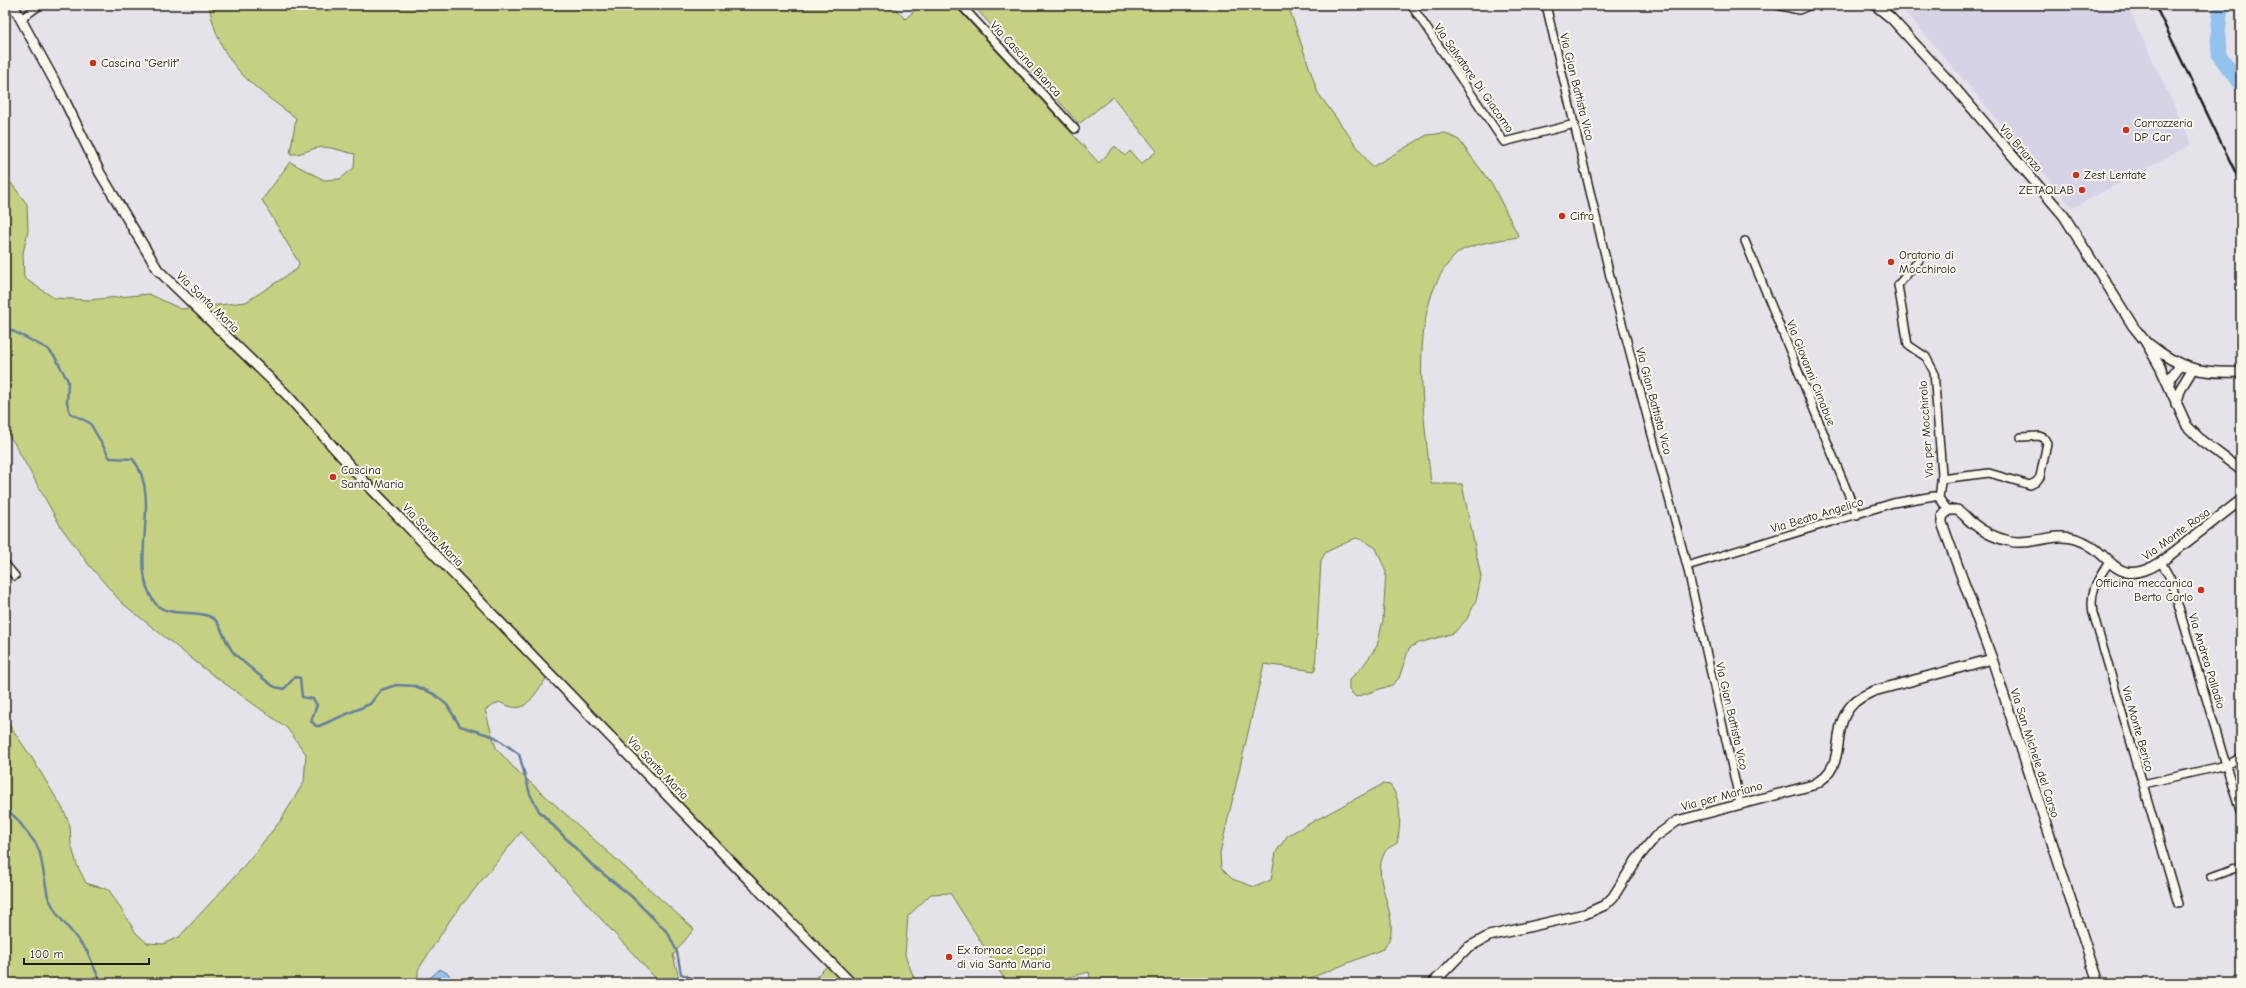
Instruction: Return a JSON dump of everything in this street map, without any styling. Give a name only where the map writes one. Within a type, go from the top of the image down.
[{"type":"street","name":"Via Santa Maria","points":[[13,5],[60,93],[100,173],[158,270],[286,394],[361,478],[740,871],[851,983]]},
{"type":"street","points":[[21,19],[40,5]]},
{"type":"street","name":"Via Cascina Bianca","points":[[961,5],[1075,129]]},
{"type":"street","name":"Via Salvatore Di Giacomo","points":[[1411,5],[1504,142],[1575,124]]},
{"type":"street","name":"Via Gian Battista Vico","points":[[1546,5],[1613,289],[1687,566],[1740,803]]},
{"type":"street","points":[[1777,5],[1799,10],[1811,5]]},
{"type":"street","points":[[1791,9],[1802,5]]},
{"type":"street","name":"Via Brianza","points":[[1875,5],[1891,18],[1948,80],[2064,216],[2133,326],[2145,340]]},
{"type":"street","name":"Via Giovanni Cimabue","points":[[1745,241],[1857,515]]},
{"type":"street","name":"Via per Mocchirolo","points":[[1920,260],[1898,285],[1908,345],[1926,358],[1934,372],[1941,479],[1939,498]]},
{"type":"street","points":[[2145,340],[2162,354],[2180,365],[2192,370],[2203,372],[2241,372]]},
{"type":"street","points":[[2145,340],[2169,386],[2182,419],[2193,433],[2241,470]]},
{"type":"street","points":[[2169,386],[2171,377],[2180,365]]},
{"type":"street","points":[[2176,404],[2181,388],[2192,370]]},
{"type":"street","points":[[1941,479],[1990,473],[2030,485],[2036,482],[2040,477],[2047,443],[2044,438],[2039,436],[2021,437]]},
{"type":"street","name":"Via Beato Angelico","points":[[1687,566],[1893,503],[1931,496],[1939,498]]},
{"type":"street","points":[[1939,498],[1948,510]]},
{"type":"street","name":"Via Monte Rosa","points":[[1948,510],[1954,509],[1960,511],[1984,531],[2007,541],[2023,542],[2062,537],[2077,539],[2120,570],[2136,573],[2148,570],[2161,562],[2241,501]]},
{"type":"street","name":"Via San Michele del Carso","points":[[1948,510],[1942,520],[1992,659],[2098,983]]},
{"type":"street","name":"Via Monte Berico","points":[[2109,562],[2094,585],[2092,607],[2178,904]]},
{"type":"street","name":"Via Andrea Palladio","points":[[2161,562],[2170,578],[2241,815]]},
{"type":"street","points":[[5,564],[15,576]]},
{"type":"street","name":"Via per Mariano","points":[[1433,983],[1462,953],[1490,936],[1585,914],[1605,905],[1613,896],[1637,859],[1665,828],[1691,815],[1813,785],[1822,780],[1834,766],[1844,715],[1851,706],[1861,698],[1874,691],[1992,659]]},
{"type":"street","points":[[2143,784],[2226,765],[2241,758]]},
{"type":"street","points":[[2211,877],[2241,866]]},
{"type":"shaded area","points":[[1896,5],[2127,5],[2192,144],[2073,208],[1910,17]]},
{"type":"green space","points":[[209,5],[892,5],[905,19],[921,5],[954,5],[1099,163],[1115,146],[1125,156],[1130,151],[1141,164],[1157,151],[1113,97],[1079,124],[973,5],[1288,5],[1318,93],[1372,167],[1427,135],[1445,133],[1459,140],[1493,186],[1519,237],[1470,247],[1458,253],[1441,274],[1430,301],[1424,330],[1422,395],[1431,484],[1462,484],[1481,577],[1476,601],[1467,619],[1454,633],[1419,643],[1409,648],[1399,678],[1392,685],[1356,697],[1349,690],[1349,680],[1363,666],[1377,646],[1383,620],[1386,572],[1376,548],[1363,540],[1356,538],[1326,552],[1321,560],[1315,671],[1264,664],[1220,853],[1221,868],[1232,879],[1255,887],[1271,880],[1276,852],[1288,835],[1383,784],[1390,785],[1399,805],[1400,821],[1397,843],[1385,852],[1381,864],[1383,889],[1390,914],[1391,927],[1390,938],[1383,949],[1308,979],[1305,983],[1091,983],[1089,972],[1045,983],[1007,983],[950,893],[931,894],[908,916],[905,955],[916,983],[810,983],[830,963],[550,673],[533,697],[525,705],[515,707],[499,702],[485,710],[496,748],[513,767],[694,929],[673,955],[680,983],[660,983],[521,832],[452,917],[418,970],[418,983],[5,983],[5,719],[32,758],[64,811],[70,826],[71,844],[77,865],[86,883],[109,890],[136,933],[147,943],[163,944],[179,937],[239,872],[281,820],[304,782],[306,754],[287,728],[206,670],[122,603],[89,565],[61,527],[13,441],[5,432],[5,175],[27,204],[28,231],[23,253],[24,278],[54,298],[89,300],[149,294],[181,309],[246,302],[297,269],[299,263],[262,200],[290,162],[324,180],[340,179],[354,168],[355,154],[336,149],[321,147],[301,153],[290,154],[296,118],[265,95],[239,71],[220,43]]},
{"type":"water","points":[[440,969],[449,974],[452,983],[424,983]]},
{"type":"waterway","points":[[2221,5],[2218,34],[2219,55],[2241,85]]},
{"type":"waterway","points":[[5,327],[48,349],[55,357],[68,381],[67,402],[70,413],[90,423],[110,458],[133,459],[142,475],[146,513],[143,552],[144,570],[147,588],[155,603],[168,611],[196,613],[211,617],[217,622],[233,652],[275,687],[284,689],[295,677],[300,678],[302,697],[313,699],[317,705],[311,721],[316,726],[370,704],[381,690],[396,685],[415,686],[434,694],[447,705],[460,726],[495,737],[519,754],[530,794],[539,811],[592,865],[631,896],[668,933],[677,952],[681,974],[704,983]]},
{"type":"waterway","points":[[5,808],[17,819],[36,844],[40,853],[48,897],[57,914],[87,951],[101,983]]},
{"type":"railway","points":[[2155,5],[2241,184]]},
{"type":"place","name":"Cascina \"Gerlit\"","points":[[93,63]]},
{"type":"place","name":"Carrozzeria DP Car","points":[[2126,130]]},
{"type":"place","name":"Zest Lentate","points":[[2076,175]]},
{"type":"place","name":"ZETAQLAB","points":[[2082,190]]},
{"type":"place","name":"Cifra","points":[[1562,216]]},
{"type":"place","name":"Oratorio di Mocchirolo","points":[[1891,262]]},
{"type":"place","name":"Cascina Santa Maria","points":[[333,477]]},
{"type":"place","name":"Officina meccanica Berto Carlo","points":[[2201,590]]},
{"type":"place","name":"Ex fornace Ceppi di via Santa Maria","points":[[949,957]]}]
